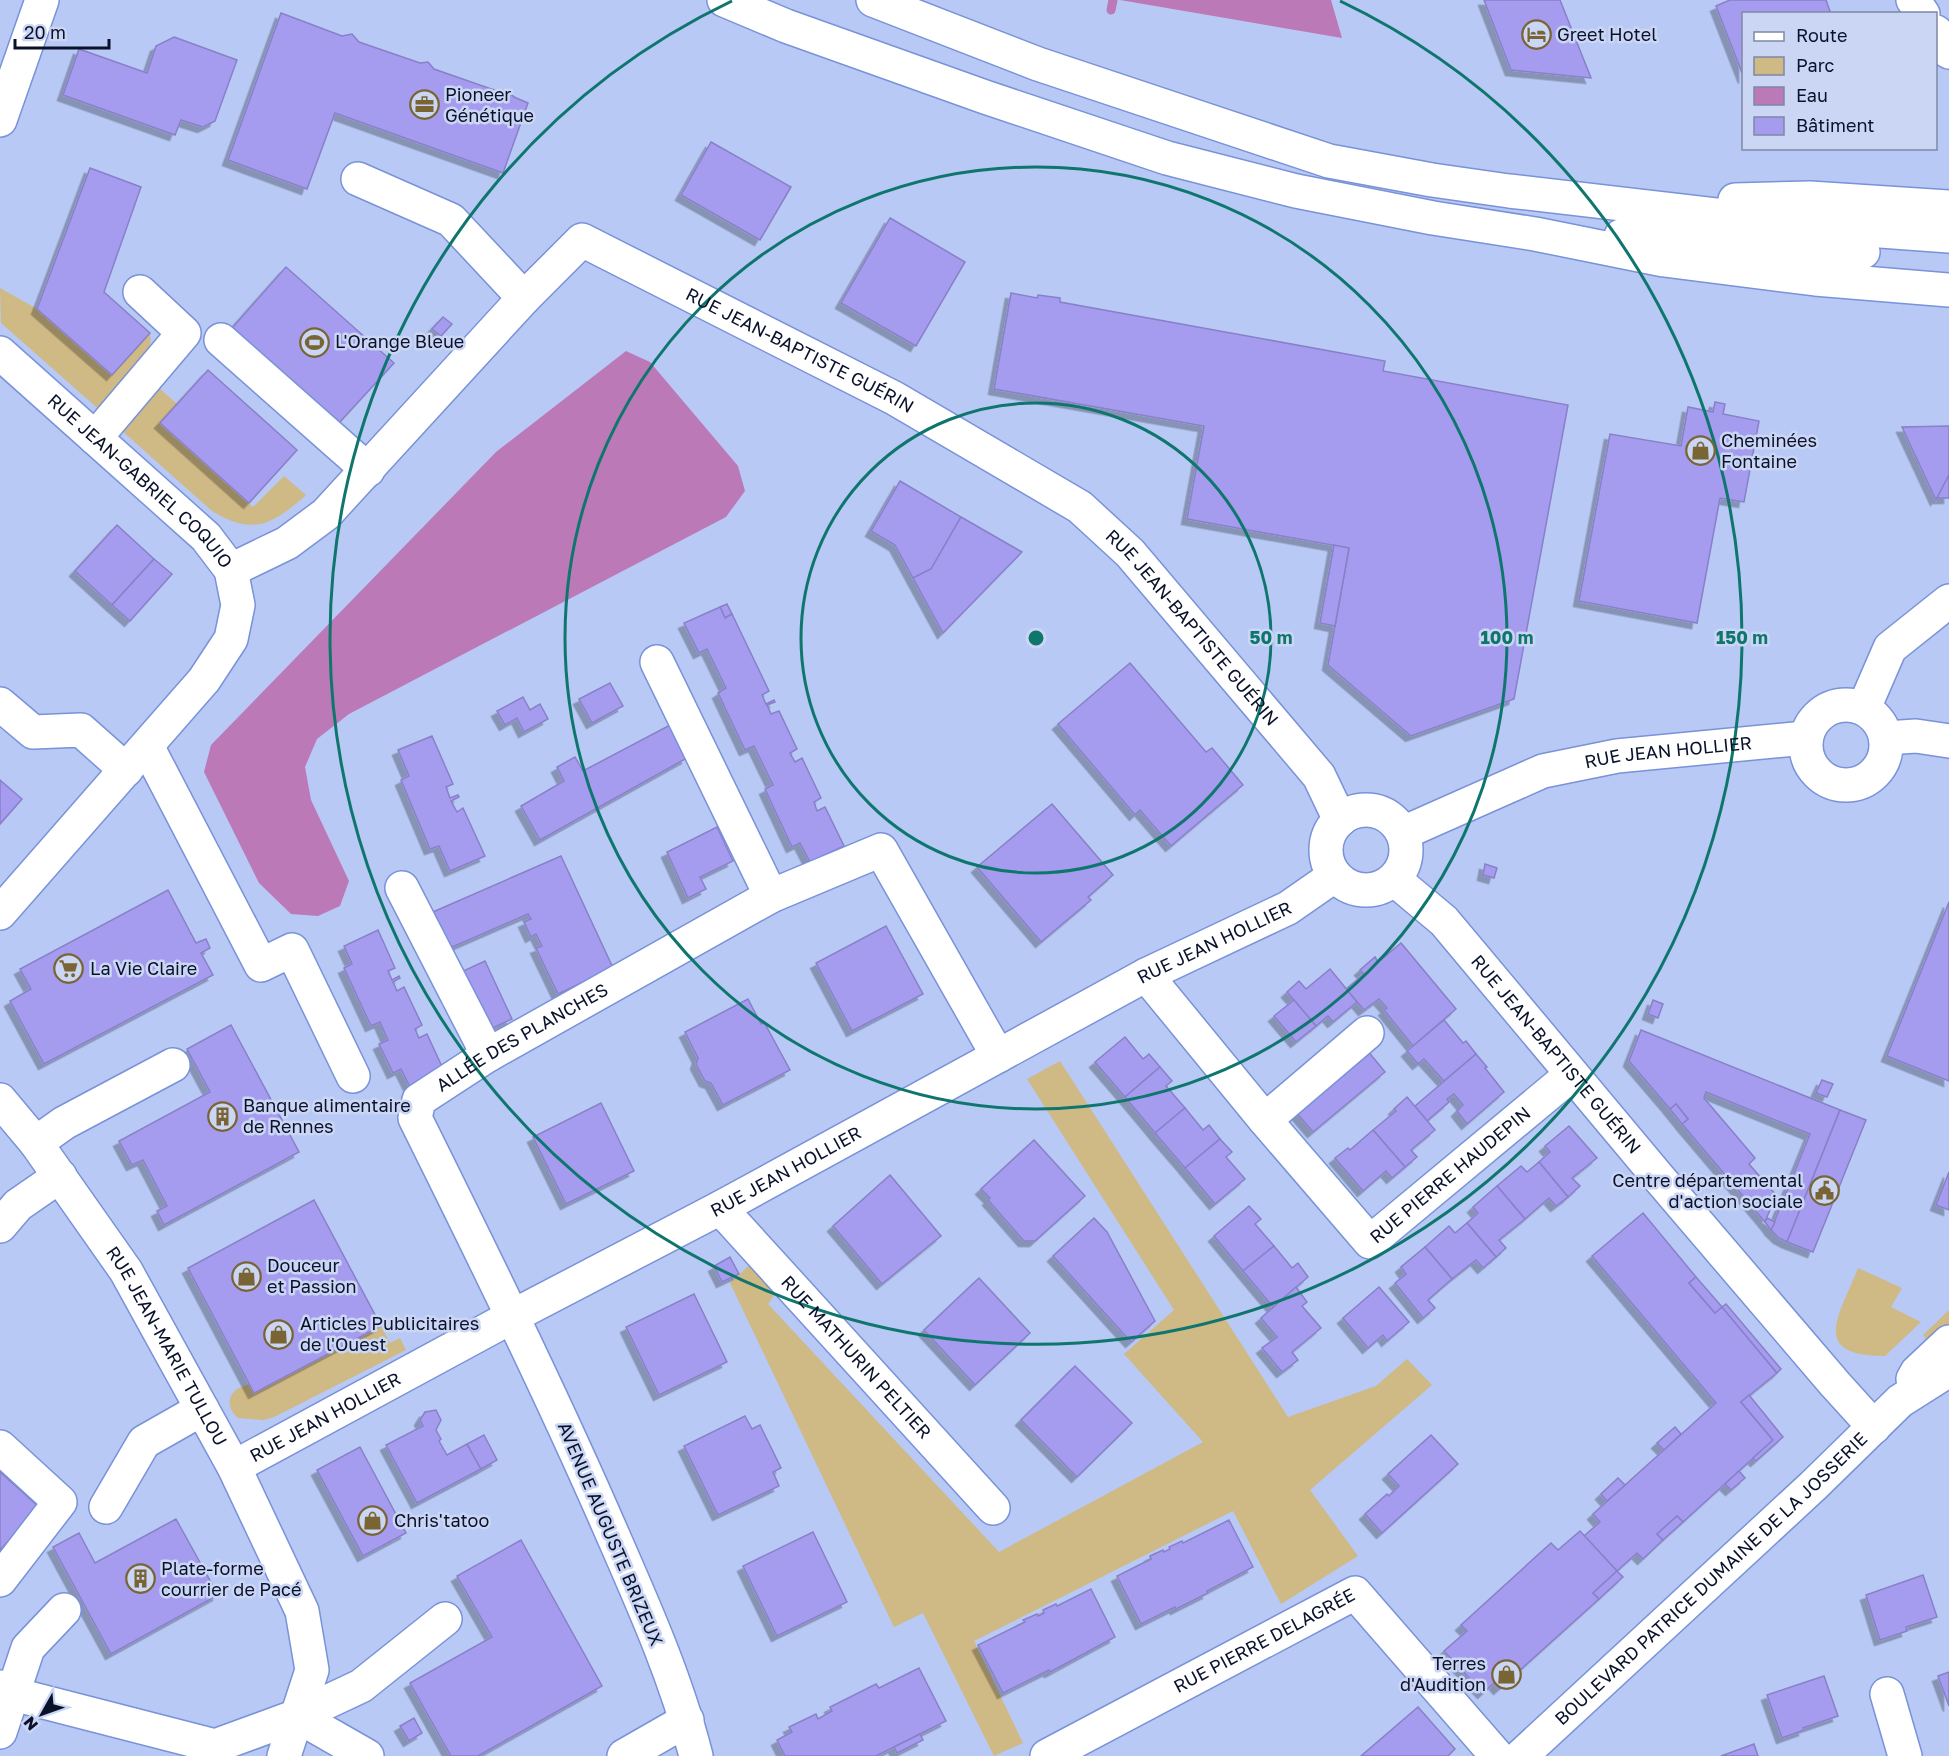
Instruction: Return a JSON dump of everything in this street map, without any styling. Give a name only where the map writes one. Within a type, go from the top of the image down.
[{"type":"street","points":[[0,120],[42,0]]},
{"type":"street","points":[[724,0],[786,26],[985,97],[1167,158],[1296,191],[1664,260],[1815,279],[1949,290]]},
{"type":"street","points":[[873,0],[1038,64],[1329,161],[1443,182],[1812,226],[1949,236]]},
{"type":"street","points":[[1937,35],[1949,52]]},
{"type":"street","points":[[358,179],[451,220],[524,298]]},
{"type":"street","points":[[1613,202],[1810,198],[1949,207]]},
{"type":"street","points":[[1535,234],[1665,237],[1949,258]]},
{"type":"street","name":"RUE JEAN-BAPTISTE GUÉRIN","points":[[231,570],[287,543],[326,514],[524,298],[582,240],[894,398],[1080,507],[1130,553],[1319,776],[1340,820]]},
{"type":"street","points":[[95,438],[184,333],[140,292]]},
{"type":"street","points":[[221,340],[368,470]]},
{"type":"street","name":"RUE JEAN-GABRIEL COQUIO","points":[[0,353],[206,537],[231,570],[238,605],[231,639],[204,680],[0,913]]},
{"type":"street","points":[[1864,708],[1890,648],[1949,601]]},
{"type":"street","points":[[657,662],[771,896]]},
{"type":"street","points":[[0,704],[33,732],[81,730],[126,770]]},
{"type":"street","points":[[1846,704],[1864,708],[1879,721],[1886,738],[1886,755],[1878,771],[1865,782],[1843,786],[1821,778],[1807,760],[1805,738],[1813,720],[1827,708],[1846,704]]},
{"type":"street","points":[[1886,738],[1916,736],[1949,741]]},
{"type":"street","name":"RUE JEAN HOLLIER","points":[[1403,833],[1543,771],[1617,756],[1805,738]]},
{"type":"street","points":[[147,746],[261,965],[292,950],[353,1076]]},
{"type":"street","points":[[1356,811],[1375,811],[1392,819],[1403,833],[1407,858],[1395,880],[1375,891],[1353,890],[1334,876],[1326,857],[1328,837],[1340,820],[1356,811]]},
{"type":"street","name":"ALLÉE DES PLANCHES","points":[[513,1316],[415,1118],[419,1100],[488,1055],[771,896],[881,850],[998,1056]]},
{"type":"street","name":"RUE JEAN HOLLIER","points":[[234,1467],[513,1316],[720,1208],[1146,975],[1288,908],[1334,876]]},
{"type":"street","name":"RUE JEAN-BAPTISTE GUÉRIN","points":[[1395,880],[1444,921],[1571,1075],[1874,1427]]},
{"type":"street","points":[[402,888],[488,1055]]},
{"type":"street","name":"RUE PIERRE HAUDEPIN","points":[[1146,975],[1264,1120],[1370,1242],[1571,1075]]},
{"type":"street","points":[[1264,1120],[1367,1034]]},
{"type":"street","points":[[36,1143],[64,1123],[173,1065]]},
{"type":"street","name":"RUE JEAN-MARIE TULLOU","points":[[0,1100],[36,1143],[126,1271],[234,1467],[302,1611],[312,1670],[284,1756]]},
{"type":"street","points":[[0,1226],[18,1205],[60,1176]]},
{"type":"street","name":"RUE MATHURIN PELTIER","points":[[720,1208],[993,1508]]},
{"type":"street","name":"AVENUE AUGUSTE BRIZEUX","points":[[513,1316],[641,1599],[687,1720],[696,1756]]},
{"type":"street","name":"BOULEVARD PATRICE DUMAINE DE LA JOSSERIE","points":[[1900,1401],[1917,1372],[1949,1342]]},
{"type":"street","name":"BOULEVARD PATRICE DUMAINE DE LA JOSSERIE","points":[[1521,1756],[1813,1486],[1900,1401],[1949,1370]]},
{"type":"street","points":[[106,1507],[144,1442],[202,1409]]},
{"type":"street","points":[[0,1447],[60,1502],[0,1580]]},
{"type":"street","name":"RUE PIERRE DELAGRÉE","points":[[1047,1756],[1355,1593],[1497,1756]]},
{"type":"street","points":[[0,1732],[6,1690],[28,1648],[64,1610]]},
{"type":"street","points":[[6,1690],[215,1746],[297,1716],[361,1686],[445,1619]]},
{"type":"street","points":[[1887,1694],[1905,1756]]},
{"type":"street","points":[[297,1716],[367,1756]]},
{"type":"street","points":[[624,1756],[687,1720]]},
{"type":"green space","points":[[0,288],[37,309],[112,375],[150,333],[148,356],[143,366],[103,413],[1,323]]},
{"type":"green space","points":[[158,387],[177,404],[160,424],[253,507],[284,476],[306,495],[283,514],[262,524],[239,523],[212,511],[120,429]]},
{"type":"green space","points":[[1060,1061],[1288,1417],[1376,1386],[1407,1359],[1432,1385],[1310,1490],[1358,1556],[1281,1604],[1233,1511],[974,1641],[1023,1743],[994,1756],[923,1613],[894,1627],[730,1283],[754,1261],[778,1290],[768,1304],[999,1552],[1203,1442],[1124,1354],[1174,1310],[1027,1079]]},
{"type":"green space","points":[[1858,1268],[1902,1288],[1891,1307],[1921,1322],[1885,1356],[1861,1354],[1846,1349],[1838,1341],[1836,1330],[1838,1316]]},
{"type":"green space","points":[[1949,1310],[1949,1331],[1932,1346],[1923,1335]]},
{"type":"green space","points":[[381,1326],[390,1343],[400,1338],[406,1350],[274,1417],[264,1420],[238,1418],[232,1411],[230,1400],[237,1389]]},
{"type":"water","points":[[1120,0],[1331,0],[1342,38]]},
{"type":"water","points":[[626,351],[650,362],[738,466],[745,491],[726,517],[349,714],[317,739],[305,767],[311,800],[349,881],[340,906],[318,916],[291,914],[259,883],[204,772],[211,745],[496,452]]},
{"type":"building","name":"Greet Hotel","points":[[1484,0],[1560,0],[1591,78],[1511,70]]},
{"type":"building","points":[[1730,0],[1826,0],[1830,12],[1742,12],[1742,73],[1716,6]]},
{"type":"building","points":[[281,13],[342,36],[352,34],[359,42],[420,63],[428,62],[434,69],[497,91],[507,90],[514,97],[528,103],[503,173],[335,113],[307,189],[228,160]]},
{"type":"building","points":[[174,37],[237,60],[215,121],[203,127],[181,120],[175,135],[63,95],[79,49],[147,73],[156,46]]},
{"type":"building","points":[[711,142],[791,187],[760,240],[681,195]]},
{"type":"building","points":[[90,168],[141,187],[104,292],[150,333],[112,375],[37,309]]},
{"type":"building","points":[[890,218],[965,262],[916,346],[841,303]]},
{"type":"building","points":[[286,267],[394,363],[339,423],[232,328]]},
{"type":"building","points":[[1011,293],[1037,298],[1038,295],[1060,298],[1060,302],[1385,361],[1383,371],[1568,405],[1514,699],[1411,736],[1328,665],[1349,548],[1187,519],[1204,426],[994,389]]},
{"type":"building","points":[[443,317],[452,324],[441,336],[432,329]]},
{"type":"building","points":[[208,370],[297,450],[249,503],[160,423]]},
{"type":"building","points":[[1715,402],[1725,404],[1723,414],[1759,421],[1744,502],[1720,498],[1697,623],[1579,601],[1610,434],[1681,446],[1688,407],[1713,412]]},
{"type":"building","points":[[1949,426],[1949,475],[1936,500],[1902,427]]},
{"type":"building","points":[[1949,475],[1949,498],[1937,498]]},
{"type":"building","points":[[900,481],[961,517],[931,569],[913,578],[895,545],[871,531]]},
{"type":"building","points":[[961,517],[1022,552],[943,633],[913,578],[931,569]]},
{"type":"building","points":[[117,525],[154,559],[112,605],[75,571]]},
{"type":"building","points":[[1334,545],[1349,548],[1335,626],[1320,623]]},
{"type":"building","points":[[154,559],[172,574],[130,621],[112,605]]},
{"type":"building","points":[[727,604],[732,614],[725,618],[720,607]]},
{"type":"building","points":[[720,607],[725,618],[732,614],[769,691],[762,695],[766,704],[774,700],[775,702],[767,705],[771,714],[779,711],[797,749],[790,753],[795,762],[802,758],[821,798],[814,802],[817,811],[825,807],[844,846],[810,862],[800,843],[792,847],[765,789],[773,785],[754,746],[745,750],[718,693],[726,688],[707,649],[699,653],[684,623]]},
{"type":"building","points":[[1130,663],[1206,752],[1212,748],[1243,785],[1171,846],[1140,810],[1135,815],[1058,724]]},
{"type":"building","points":[[610,683],[623,706],[592,723],[579,699]]},
{"type":"building","points":[[523,697],[530,710],[540,704],[548,719],[524,732],[517,718],[505,725],[497,711]]},
{"type":"building","points":[[670,725],[687,758],[540,840],[521,806],[564,781],[557,767],[575,757],[583,771]]},
{"type":"building","points":[[432,736],[453,784],[446,787],[450,798],[458,795],[459,797],[451,801],[457,812],[463,808],[485,856],[450,871],[439,846],[430,849],[401,780],[409,776],[398,750]]},
{"type":"building","points":[[0,780],[22,799],[0,824]]},
{"type":"building","points":[[1052,804],[1113,875],[1088,897],[1091,900],[1041,942],[977,867]]},
{"type":"building","points":[[717,827],[733,861],[700,877],[706,889],[688,898],[667,852]]},
{"type":"building","points":[[561,856],[613,968],[558,994],[536,948],[542,946],[536,934],[531,937],[524,922],[531,919],[528,914],[450,948],[433,912]]},
{"type":"building","points":[[1485,864],[1497,868],[1494,878],[1483,875]]},
{"type":"building","points":[[168,890],[196,943],[206,939],[210,948],[201,953],[213,975],[44,1064],[10,1001],[31,989],[20,969]]},
{"type":"building","points":[[1949,902],[1949,1081],[1887,1056]]},
{"type":"building","points":[[886,926],[923,994],[852,1031],[816,963]]},
{"type":"building","points":[[378,930],[395,968],[388,971],[392,980],[399,976],[400,978],[393,982],[397,991],[404,987],[422,1025],[415,1029],[419,1038],[427,1034],[444,1071],[410,1087],[401,1069],[393,1073],[379,1044],[388,1040],[380,1022],[371,1026],[344,968],[352,964],[344,946]]},
{"type":"building","points":[[1401,943],[1456,1009],[1413,1046],[1384,1010],[1387,1008],[1379,999],[1364,1010],[1346,989],[1364,974],[1360,970],[1375,957],[1378,962]]},
{"type":"building","points":[[485,961],[512,1019],[488,1030],[461,972]]},
{"type":"building","points":[[1330,969],[1357,1002],[1333,1022],[1328,1016],[1316,1026],[1287,992],[1299,981],[1306,989]]},
{"type":"building","points":[[748,999],[761,1024],[764,1022],[790,1070],[723,1105],[711,1083],[705,1081],[696,1064],[698,1058],[685,1032]]},
{"type":"building","points":[[1294,1000],[1316,1026],[1296,1042],[1274,1016]]},
{"type":"building","points":[[1653,1000],[1663,1004],[1658,1018],[1648,1014]]},
{"type":"building","points":[[1444,1020],[1463,1043],[1466,1041],[1476,1054],[1444,1081],[1424,1059],[1418,1064],[1407,1051]]},
{"type":"building","name":"Banque alimentaire de Rennes","points":[[231,1025],[299,1152],[164,1225],[157,1211],[167,1206],[143,1160],[132,1165],[119,1141],[210,1092],[187,1049]]},
{"type":"building","points":[[1641,1030],[1840,1110],[1787,1242],[1771,1230],[1810,1134],[1706,1092],[1704,1098],[1755,1158],[1749,1164],[1776,1195],[1765,1222],[1682,1124],[1688,1119],[1676,1104],[1670,1109],[1629,1061]]},
{"type":"building","points":[[1125,1037],[1143,1059],[1149,1054],[1160,1067],[1125,1097],[1095,1062]]},
{"type":"building","points":[[1367,1050],[1385,1072],[1313,1132],[1295,1111]]},
{"type":"building","points":[[1476,1054],[1504,1092],[1467,1124],[1457,1111],[1463,1105],[1454,1094],[1447,1099],[1449,1102],[1427,1121],[1415,1106]]},
{"type":"building","points":[[1160,1067],[1172,1081],[1166,1086],[1185,1108],[1155,1133],[1125,1097]]},
{"type":"building","points":[[1822,1080],[1833,1084],[1827,1097],[1816,1093]]},
{"type":"building","points":[[1407,1097],[1435,1130],[1411,1150],[1417,1157],[1405,1167],[1373,1130],[1396,1111],[1394,1109]]},
{"type":"building","points":[[601,1103],[634,1171],[566,1204],[533,1137]]},
{"type":"building","points":[[1676,1104],[1688,1119],[1682,1124],[1670,1109]]},
{"type":"building","points":[[1185,1108],[1203,1130],[1209,1125],[1220,1139],[1185,1168],[1155,1133]]},
{"type":"building","points":[[1840,1110],[1866,1120],[1813,1252],[1787,1242]]},
{"type":"building","points":[[1569,1126],[1597,1158],[1572,1178],[1580,1186],[1568,1197],[1539,1162],[1550,1152],[1545,1146]]},
{"type":"building","points":[[1373,1130],[1405,1167],[1392,1178],[1386,1171],[1363,1191],[1335,1158],[1348,1148],[1350,1150]]},
{"type":"building","points":[[1220,1139],[1232,1152],[1226,1157],[1245,1179],[1215,1204],[1185,1168]]},
{"type":"building","points":[[1034,1140],[1085,1196],[1035,1241],[1024,1241],[981,1189]]},
{"type":"building","points":[[1539,1162],[1568,1197],[1556,1206],[1549,1198],[1525,1219],[1497,1186],[1521,1166],[1527,1172]]},
{"type":"building","points":[[1949,1172],[1949,1210],[1936,1205]]},
{"type":"building","points":[[890,1175],[941,1236],[882,1284],[833,1226]]},
{"type":"building","points":[[1497,1186],[1525,1219],[1499,1240],[1506,1248],[1496,1257],[1467,1223],[1478,1213],[1473,1207]]},
{"type":"building","points":[[314,1200],[381,1326],[254,1393],[188,1268]]},
{"type":"building","points":[[1249,1206],[1261,1219],[1255,1224],[1274,1246],[1243,1271],[1214,1236]]},
{"type":"building","points":[[1643,1213],[1696,1277],[1689,1283],[1715,1313],[1722,1307],[1777,1373],[1741,1402],[1773,1440],[1683,1522],[1677,1516],[1657,1534],[1663,1540],[1643,1559],[1637,1553],[1617,1571],[1584,1536],[1600,1522],[1593,1514],[1716,1403],[1592,1256]]},
{"type":"building","points":[[1094,1218],[1107,1232],[1155,1321],[1131,1342],[1053,1256]]},
{"type":"building","points":[[1767,1218],[1775,1222],[1771,1230],[1765,1222]]},
{"type":"building","points":[[1467,1223],[1496,1257],[1483,1268],[1476,1260],[1452,1279],[1425,1247],[1449,1226],[1455,1233]]},
{"type":"building","points":[[1274,1246],[1292,1268],[1298,1263],[1308,1277],[1273,1307],[1243,1271]]},
{"type":"building","points":[[1425,1247],[1452,1279],[1428,1300],[1435,1308],[1423,1318],[1395,1283],[1406,1274],[1401,1267]]},
{"type":"building","points":[[730,1257],[739,1274],[722,1282],[714,1266]]},
{"type":"building","points":[[1696,1277],[1722,1307],[1715,1313],[1689,1283]]},
{"type":"building","points":[[979,1278],[1030,1333],[975,1385],[924,1330]]},
{"type":"building","points":[[1296,1287],[1307,1302],[1302,1306],[1321,1328],[1292,1352],[1298,1360],[1282,1372],[1262,1348],[1277,1337],[1261,1318]]},
{"type":"building","points":[[1379,1287],[1409,1322],[1387,1341],[1383,1335],[1368,1348],[1343,1318]]},
{"type":"building","points":[[694,1294],[727,1362],[659,1395],[626,1327]]},
{"type":"building","points":[[1726,1304],[1781,1369],[1777,1373],[1722,1307]]},
{"type":"building","points":[[1075,1366],[1132,1423],[1077,1477],[1021,1420]]},
{"type":"building","points":[[1749,1395],[1783,1437],[1756,1461],[1753,1458],[1773,1440],[1741,1402]]},
{"type":"building","points":[[436,1410],[441,1420],[436,1430],[447,1455],[467,1444],[481,1469],[417,1503],[386,1445],[423,1426],[420,1420],[425,1412]]},
{"type":"building","points":[[745,1416],[752,1429],[760,1425],[781,1468],[773,1472],[779,1486],[718,1515],[684,1446]]},
{"type":"building","points":[[1675,1427],[1681,1434],[1664,1450],[1657,1443]]},
{"type":"building","points":[[484,1435],[497,1460],[481,1469],[467,1444]]},
{"type":"building","points":[[1431,1435],[1458,1464],[1382,1533],[1365,1514],[1399,1486],[1388,1474]]},
{"type":"building","points":[[360,1447],[406,1533],[363,1556],[317,1470]]},
{"type":"building","points":[[1739,1471],[1745,1478],[1731,1490],[1725,1484]]},
{"type":"building","points":[[0,1472],[39,1507],[0,1550]]},
{"type":"building","points":[[1618,1478],[1625,1485],[1607,1501],[1601,1494]]},
{"type":"building","points":[[1677,1516],[1683,1522],[1663,1540],[1657,1534]]},
{"type":"building","name":"Plate-forme courrier de Pacé","points":[[176,1519],[218,1595],[111,1654],[53,1547],[79,1533],[95,1563]]},
{"type":"building","points":[[1229,1520],[1253,1567],[1207,1591],[1208,1593],[1141,1624],[1117,1576],[1151,1559],[1150,1556],[1163,1550],[1164,1552],[1170,1549],[1169,1547],[1182,1541],[1183,1543]]},
{"type":"building","points":[[1580,1531],[1617,1571],[1593,1593],[1599,1599],[1499,1689],[1494,1683],[1483,1693],[1444,1651],[1467,1631],[1461,1625],[1551,1543],[1558,1550]]},
{"type":"building","points":[[813,1532],[847,1602],[777,1636],[743,1566]]},
{"type":"building","points":[[521,1540],[602,1686],[478,1756],[451,1756],[410,1683],[492,1637],[457,1576]]},
{"type":"building","points":[[1617,1571],[1623,1577],[1599,1599],[1593,1593]]},
{"type":"building","points":[[1923,1575],[1937,1617],[1906,1627],[1907,1631],[1880,1640],[1866,1595]]},
{"type":"building","points":[[1091,1589],[1115,1637],[1050,1672],[1049,1670],[1003,1693],[978,1645],[1025,1622],[1023,1620],[1044,1613],[1043,1610],[1056,1604],[1057,1606]]},
{"type":"building","points":[[919,1668],[946,1721],[876,1756],[785,1756],[777,1740],[792,1732],[789,1727],[816,1714],[818,1719],[832,1711],[830,1707],[876,1684],[879,1688]]},
{"type":"building","points":[[1949,1672],[1949,1706],[1938,1676]]},
{"type":"building","points":[[1824,1676],[1838,1716],[1782,1738],[1767,1695]]},
{"type":"building","points":[[1418,1707],[1455,1749],[1448,1756],[1361,1756]]},
{"type":"building","points":[[414,1718],[422,1733],[409,1741],[400,1726]]},
{"type":"building","points":[[920,1734],[923,1740],[897,1753],[894,1747]]},
{"type":"building","points":[[1754,1744],[1758,1756],[1721,1756]]},
{"type":"waterway","points":[[1111,10],[1113,0]]},
{"type":"place","name":"Greet Hotel","points":[[1536,35]]},
{"type":"place","name":"Pioneer Génétique","points":[[424,105]]},
{"type":"place","name":"L'Orange Bleue","points":[[314,342]]},
{"type":"place","name":"Cheminées Fontaine","points":[[1700,451]]},
{"type":"place","name":"La Vie Claire","points":[[69,969]]},
{"type":"place","name":"Banque alimentaire de Rennes","points":[[222,1116]]},
{"type":"place","name":"Centre départemental d'action sociale","points":[[1824,1191]]},
{"type":"place","name":"Douceur et Passion","points":[[246,1276]]},
{"type":"place","name":"Articles Publicitaires de l'Ouest","points":[[279,1334]]},
{"type":"place","name":"Chris'tatoo","points":[[373,1521]]},
{"type":"place","name":"Plate-forme courrier de Pacé","points":[[140,1579]]},
{"type":"place","name":"Terres d'Audition","points":[[1507,1674]]}]
